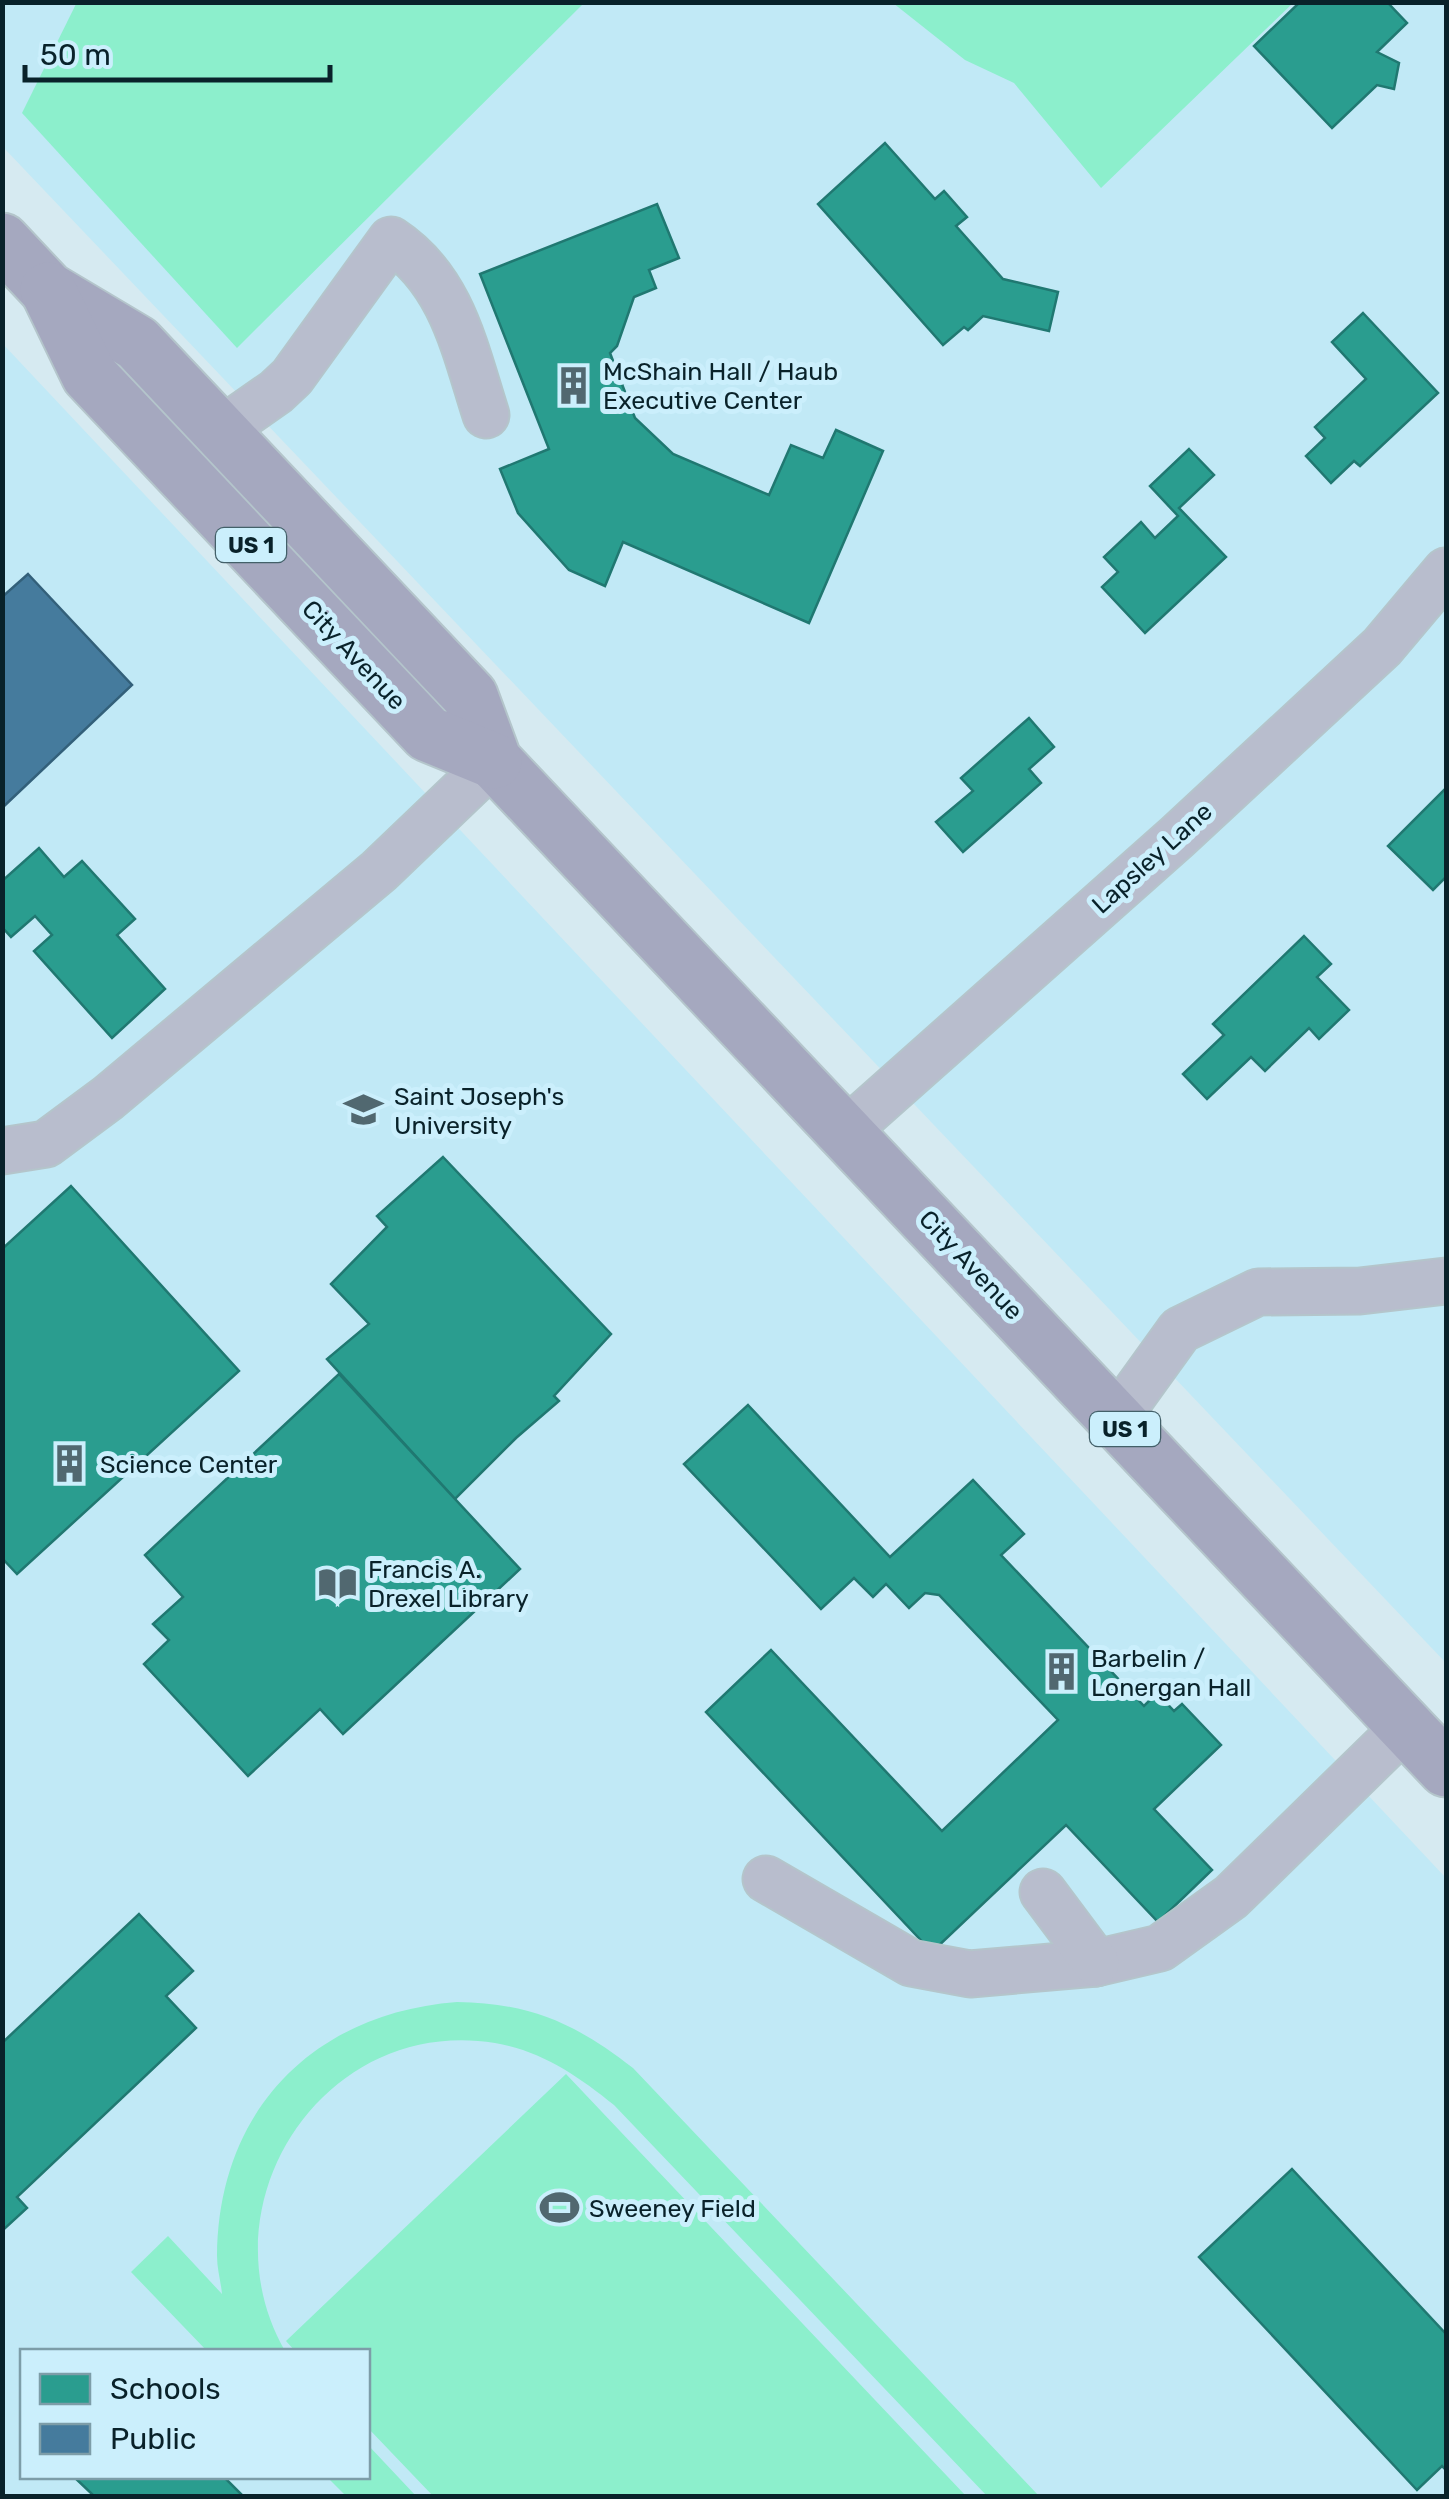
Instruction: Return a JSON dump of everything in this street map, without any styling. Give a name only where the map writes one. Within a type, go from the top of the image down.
[{"type":"highway","name":"City Avenue","points":[[2,241],[48,290],[137,343],[470,696],[494,761],[1446,1768]]},
{"type":"highway","name":"City Avenue","points":[[48,290],[89,375],[403,708],[428,734],[494,761]]},
{"type":"street","points":[[220,431],[276,392],[292,376],[391,240],[412,254],[448,302],[486,416]]},
{"type":"street","name":"Lapsley Lane","points":[[845,1132],[1382,648],[1446,571]]},
{"type":"street","points":[[2,1151],[46,1144],[108,1098],[379,871],[494,761]]},
{"type":"street","points":[[1116,1419],[1180,1330],[1258,1292],[1360,1290],[1446,1281]]},
{"type":"street","points":[[766,1880],[910,1964],[970,1974],[1096,1963],[1160,1948],[1231,1898],[1406,1726]]},
{"type":"street","points":[[1043,1892],[1096,1963]]},
{"type":"shaded area","points":[[3,3],[1446,3],[1446,1663],[3,147]]},
{"type":"shaded area","name":"Saint Joseph's University","points":[[2,343],[1446,1878],[1446,2496],[3,2496]]},
{"type":"green space","points":[[77,2],[584,3],[237,348],[22,113]]},
{"type":"green space","points":[[893,3],[1293,3],[1101,188],[1014,83],[965,60]]},
{"type":"green space","points":[[457,2002],[529,2011],[571,2028],[633,2068],[1039,2496],[987,2496],[614,2105],[559,2066],[495,2043],[433,2042],[378,2059],[331,2089],[294,2131],[269,2182],[258,2237],[263,2294],[284,2349],[205,2349],[131,2272],[168,2236],[222,2294],[217,2256],[222,2204],[235,2157],[255,2115],[283,2079],[318,2049],[359,2026],[405,2010]]},
{"type":"green space","name":"Sweeney Field","points":[[566,2074],[966,2496],[433,2496],[370,2430],[370,2349],[293,2349],[286,2341]]},
{"type":"green space","points":[[370,2447],[416,2496],[346,2496],[329,2479],[370,2479]]},
{"type":"building: Schools","points":[[1300,2],[1387,2],[1407,23],[1377,52],[1399,63],[1394,89],[1377,85],[1332,128],[1254,46]]},
{"type":"building: Schools","points":[[885,143],[935,199],[944,191],[967,217],[956,226],[1003,279],[1058,292],[1049,331],[983,316],[943,345],[818,204]]},
{"type":"building: Schools","name":"McShain Hall / Haub Executive Center","points":[[657,204],[679,258],[649,270],[656,288],[634,297],[617,346],[610,353],[635,418],[673,454],[769,495],[791,445],[823,458],[836,430],[883,451],[809,623],[623,542],[605,586],[569,570],[518,513],[500,469],[549,449],[480,274]]},
{"type":"building: Schools","points":[[1363,313],[1438,393],[1360,466],[1354,461],[1331,483],[1306,456],[1325,438],[1315,427],[1366,379],[1332,342]]},
{"type":"building: Schools","points":[[1189,449],[1214,475],[1179,508],[1226,557],[1145,633],[1102,587],[1118,572],[1104,557],[1141,522],[1155,538],[1178,516],[1150,486]]},
{"type":"building: Schools","points":[[1029,718],[1054,747],[1029,769],[1041,783],[963,852],[936,822],[973,791],[961,778]]},
{"type":"building: Schools","points":[[1446,788],[1446,877],[1433,890],[1388,846]]},
{"type":"building: Schools","points":[[39,848],[64,877],[82,861],[135,919],[117,935],[165,989],[112,1038],[34,951],[52,935],[35,916],[11,937],[2,927],[2,881]]},
{"type":"building: Schools","points":[[1304,936],[1331,964],[1317,977],[1349,1010],[1319,1039],[1309,1028],[1265,1071],[1251,1057],[1207,1099],[1183,1074],[1224,1035],[1213,1024]]},
{"type":"building: Schools","points":[[443,1157],[611,1334],[554,1396],[559,1401],[455,1499],[327,1359],[369,1324],[331,1284],[387,1227],[377,1216]]},
{"type":"building: Schools","name":"Science Center","points":[[71,1186],[239,1371],[17,1574],[2,1558],[2,1249]]},
{"type":"building: Schools","name":"Francis A. Drexel Library","points":[[339,1374],[520,1569],[343,1734],[320,1709],[248,1776],[144,1664],[169,1640],[153,1624],[183,1597],[145,1555]]},
{"type":"building: Schools","name":"Barbelin / Lonergan Hall","points":[[748,1405],[890,1557],[973,1480],[1024,1534],[1001,1555],[1144,1706],[1157,1693],[1174,1711],[1182,1704],[1221,1745],[1154,1809],[1212,1870],[1158,1922],[1066,1825],[932,1952],[706,1712],[771,1650],[942,1831],[1058,1720],[939,1595],[925,1593],[909,1608],[886,1584],[873,1597],[854,1578],[821,1609],[684,1464]]},
{"type":"building: Schools","points":[[139,1914],[193,1971],[166,1996],[196,2028],[17,2197],[27,2208],[2,2231],[2,2043]]},
{"type":"building: Schools","points":[[1292,2169],[1446,2334],[1446,2470],[1442,2466],[1417,2490],[1199,2257]]},
{"type":"building: Schools","points":[[76,2479],[226,2479],[243,2496],[94,2496]]},
{"type":"building: Public","points":[[28,574],[132,685],[2,808],[2,597]]},
{"type":"place","name":"McShain Hall / Haub Executive Center","points":[[573,385]]},
{"type":"place","name":"Saint Joseph's University","points":[[364,1110]]},
{"type":"place","name":"Science Center","points":[[70,1464]]},
{"type":"place","name":"Francis A. Drexel Library","points":[[338,1583]]},
{"type":"place","name":"Barbelin / Lonergan Hall","points":[[1061,1672]]},
{"type":"place","name":"Sweeney Field","points":[[559,2208]]}]
